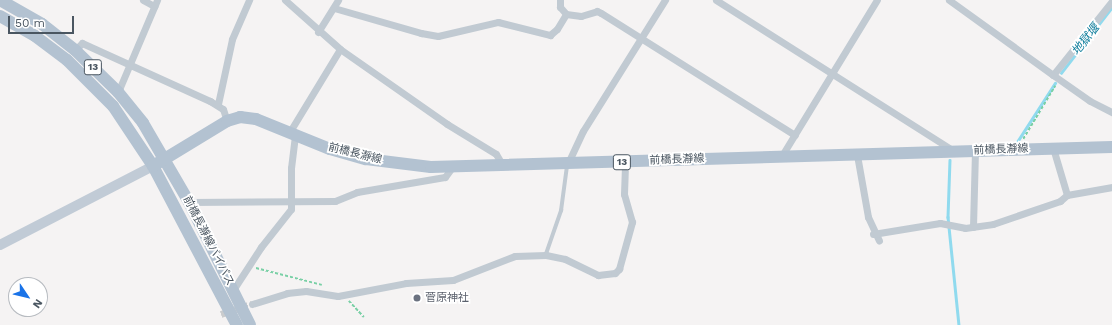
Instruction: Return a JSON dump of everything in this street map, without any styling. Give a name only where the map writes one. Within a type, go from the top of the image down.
[{"type":"main road","name":"13","points":[[0,0],[42,24],[75,50],[118,92],[143,123],[165,158]]},
{"type":"main road","name":"13","points":[[0,16],[35,36],[90,82],[125,122],[153,166]]},
{"type":"main road","name":"前橋長瀞線","points":[[153,166],[227,121],[240,117],[256,119],[292,134],[366,159],[414,166],[503,166],[1112,147]]},
{"type":"main road","name":"前橋長瀞線バイパス","points":[[165,158],[189,202],[250,325]]},
{"type":"main road","name":"前橋長瀞線バイパス","points":[[153,166],[237,325]]},
{"type":"street","points":[[118,92],[155,3],[143,0]]},
{"type":"street","points":[[218,104],[232,39],[249,0]]},
{"type":"street","points":[[285,0],[318,32],[340,49],[447,124],[496,154],[503,166]]},
{"type":"street","points":[[318,32],[338,0]]},
{"type":"street","points":[[560,0],[560,7],[566,14],[581,16],[597,11],[642,37],[795,135]]},
{"type":"street","points":[[568,163],[583,131],[665,0]]},
{"type":"street","points":[[716,0],[956,152]]},
{"type":"street","points":[[781,157],[877,0]]},
{"type":"street","points":[[949,0],[1090,101],[1112,112]]},
{"type":"street","points":[[1056,77],[1112,1]]},
{"type":"street","points":[[334,8],[434,36],[448,35],[498,22],[550,35],[557,29],[566,14]]},
{"type":"street","points":[[75,50],[82,43],[218,104],[227,121]]},
{"type":"street","points":[[233,290],[261,248],[291,209],[292,134],[340,49]]},
{"type":"street","points":[[1053,148],[1067,195]]},
{"type":"street","points":[[973,227],[975,151]]},
{"type":"street","points":[[857,155],[865,207],[874,234],[879,241]]},
{"type":"street","points":[[252,304],[287,293],[306,291],[338,296],[406,283],[453,280],[515,256],[546,255],[565,259],[598,275],[615,273],[619,269],[632,222],[624,194],[625,162]]},
{"type":"street","points":[[0,245],[153,166]]},
{"type":"street","points":[[189,202],[335,201],[357,192],[445,177],[453,166]]},
{"type":"street","points":[[874,234],[945,224],[954,227],[973,227],[992,224],[1060,201],[1067,195],[1112,187]]},
{"type":"lane","points":[[546,255],[560,211],[564,171],[568,163]]},
{"type":"path","points":[[1021,149],[1021,142],[1056,77]]},
{"type":"waterway","name":"地獄堰","points":[[1061,73],[1112,7]]},
{"type":"waterway","name":"地獄堰","points":[[1017,142],[1055,83]]},
{"type":"waterway","points":[[950,160],[948,217],[959,325]]},
{"type":"tunnel","points":[[221,314],[252,304]]},
{"type":"place","name":"菅原神社","points":[[417,298]]}]
